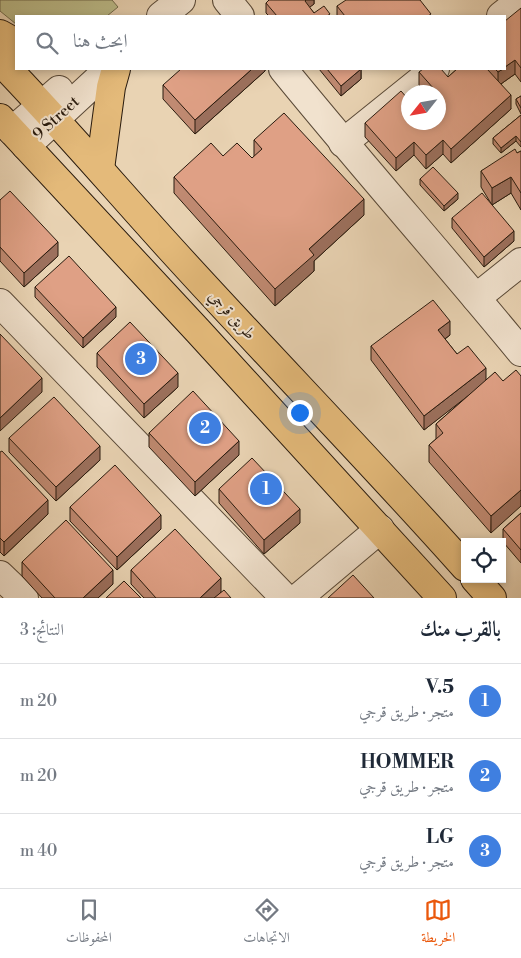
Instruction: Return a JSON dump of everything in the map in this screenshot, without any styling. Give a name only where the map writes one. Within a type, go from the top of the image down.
[{"type":"highway","points":[[0,34],[15,42]]},
{"type":"highway","name":"طريق قرجي","points":[[0,61],[174,252],[385,478],[461,564]]},
{"type":"highway","points":[[100,169],[111,87],[116,70]]},
{"type":"highway","points":[[12,132],[442,598]]},
{"type":"highway","points":[[479,583],[492,598]]},
{"type":"street","points":[[226,0],[239,15]]},
{"type":"street","points":[[502,15],[521,0]]},
{"type":"street","name":"9 Street","points":[[48,112],[85,70]]},
{"type":"street","name":"9 Street","points":[[12,132],[48,112],[107,70]]},
{"type":"street","points":[[283,70],[521,352]]},
{"type":"street","points":[[343,143],[434,70]]},
{"type":"street","points":[[476,298],[521,262]]},
{"type":"street","points":[[0,303],[285,598]]},
{"type":"street","points":[[298,598],[380,529]]},
{"type":"street","points":[[0,575],[24,598]]},
{"type":"green space","points":[[0,0],[112,0],[118,7],[108,15],[15,15],[15,23],[0,11]]},
{"type":"building","points":[[269,0],[306,0],[314,13],[324,6],[330,14],[276,15],[266,3]]},
{"type":"building","points":[[346,0],[420,0],[431,14],[344,15],[337,6]]},
{"type":"building","points":[[521,8],[521,68],[515,60],[506,66],[506,20]]},
{"type":"building","points":[[180,70],[251,70],[195,120],[163,85]]},
{"type":"building","points":[[328,70],[360,70],[341,86]]},
{"type":"building","points":[[422,70],[442,70],[448,77],[456,70],[488,70],[511,95],[451,149],[443,140],[426,155],[414,142],[396,158],[365,123],[401,91],[401,130],[446,130],[446,85],[430,85],[419,72]]},
{"type":"building","points":[[521,96],[521,108],[516,99]]},
{"type":"building","points":[[284,113],[364,199],[309,249],[314,255],[275,289],[174,177],[211,143],[223,156],[237,143],[252,158],[262,149],[254,140]]},
{"type":"building","points":[[521,115],[521,142],[516,136],[501,148],[493,138]]},
{"type":"building","points":[[515,149],[517,153],[521,151],[521,193],[511,177],[492,188],[481,171]]},
{"type":"building","points":[[433,167],[458,193],[444,206],[420,179]]},
{"type":"building","points":[[10,191],[58,242],[24,273],[0,247],[0,200]]},
{"type":"building","points":[[482,193],[514,231],[484,257],[452,218]]},
{"type":"building","points":[[69,256],[116,307],[83,338],[35,287]]},
{"type":"building","points":[[433,300],[450,321],[438,330],[457,354],[468,346],[486,368],[424,416],[371,346]]},
{"type":"building","points":[[130,322],[178,373],[144,404],[97,353]]},
{"type":"building","points":[[0,334],[42,378],[0,418]]},
{"type":"building","points":[[516,370],[521,376],[521,490],[491,516],[429,445],[443,433],[436,424],[495,372],[503,381]]},
{"type":"building","points":[[193,391],[239,441],[195,482],[149,433]]},
{"type":"building","points":[[54,397],[100,446],[56,487],[9,438]]},
{"type":"building","points":[[2,451],[48,500],[4,542],[0,538],[0,452]]},
{"type":"building","points":[[252,458],[300,509],[264,540],[219,489]]},
{"type":"building","points":[[115,465],[161,515],[117,557],[70,507]]},
{"type":"building","points":[[521,513],[521,550],[503,529]]},
{"type":"building","points":[[66,520],[113,570],[83,598],[55,598],[22,562]]},
{"type":"building","points":[[175,529],[221,578],[200,598],[156,598],[131,570]]},
{"type":"building","points":[[353,575],[374,598],[328,598]]},
{"type":"building","points":[[124,581],[141,598],[106,598]]},
{"type":"building","points":[[224,590],[231,598],[214,598]]},
{"type":"place","name":"LG","points":[[141,359]]},
{"type":"place","name":"HOMMER","points":[[205,428]]},
{"type":"place","name":"V.5","points":[[266,489]]}]
